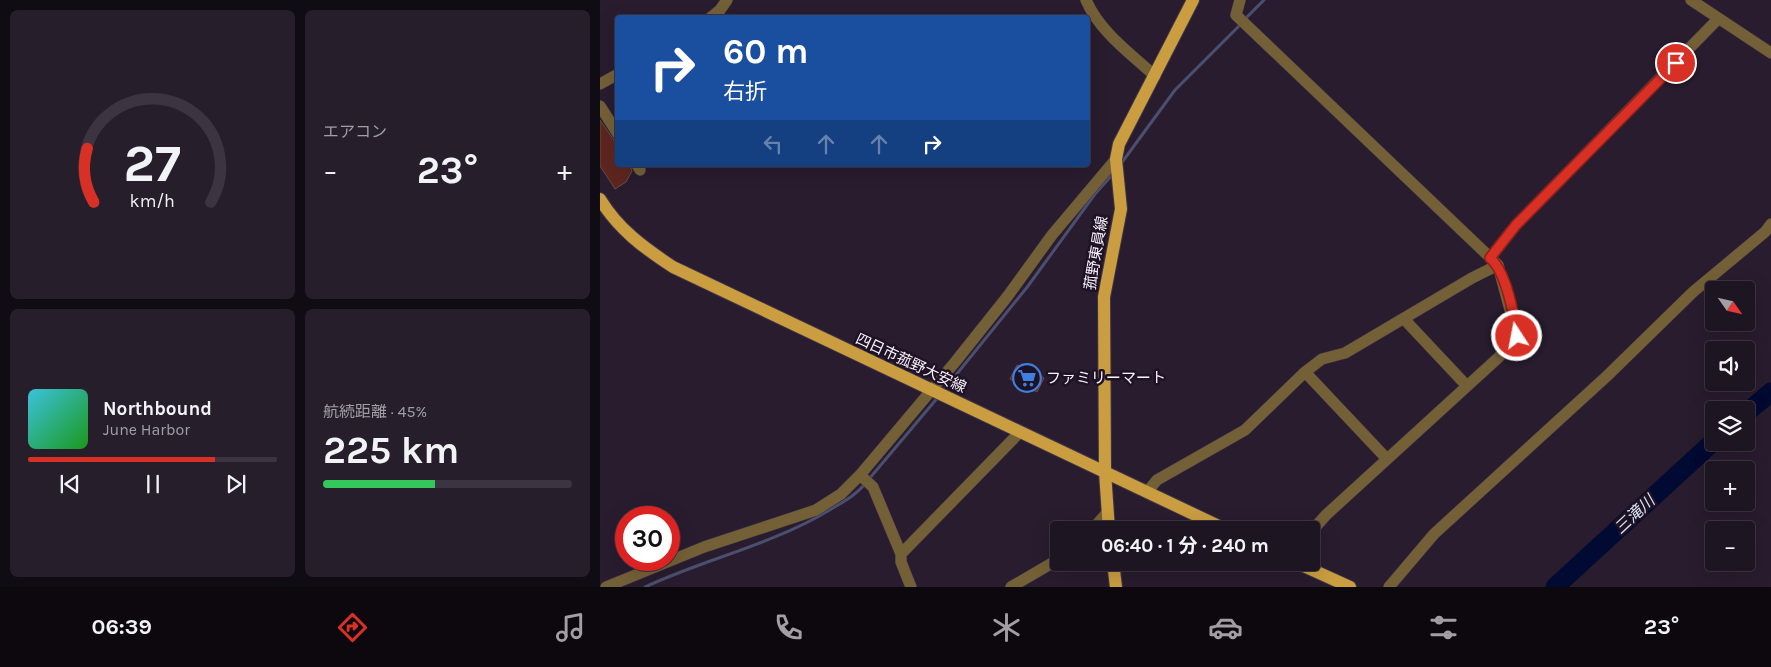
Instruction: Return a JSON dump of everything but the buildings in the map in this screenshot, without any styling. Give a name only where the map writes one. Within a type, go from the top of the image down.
[{"type":"main road","name":"菰野東員線","points":[[1109,521],[1105,472],[1104,297],[1121,209],[1116,162],[1119,144],[1193,0]]},
{"type":"main road","name":"四日市菰野大安線","points":[[600,199],[611,216],[633,238],[646,250],[673,267],[937,394],[1208,521]]},
{"type":"main road","points":[[1114,571],[1116,587]]},
{"type":"main road","points":[[1315,571],[1350,587]]},
{"type":"street","points":[[714,15],[727,0]]},
{"type":"street","points":[[1086,0],[1101,23],[1124,48],[1155,76]]},
{"type":"street","points":[[1240,0],[1236,15],[1494,262],[1514,321],[1517,336],[1499,357],[1466,385],[1320,522]]},
{"type":"street","points":[[1691,0],[1771,53]]},
{"type":"street","points":[[1147,492],[1157,480],[1245,430],[1305,372],[1322,359],[1345,353],[1472,278],[1494,262],[1516,225],[1718,19]]},
{"type":"street","points":[[600,84],[615,76]]},
{"type":"street","points":[[600,106],[615,129]]},
{"type":"street","points":[[606,587],[704,547],[816,510],[842,494],[937,394],[974,339],[1052,235],[1116,162]]},
{"type":"street","points":[[1389,587],[1434,534],[1607,376],[1693,292],[1765,232],[1771,224]]},
{"type":"street","points":[[1404,319],[1466,385]]},
{"type":"street","points":[[1305,372],[1387,458]]},
{"type":"street","points":[[901,554],[1020,432]]},
{"type":"street","points":[[861,476],[873,487],[901,554],[901,562],[911,587]]},
{"type":"street","points":[[1100,521],[1108,513]]},
{"type":"street","points":[[1011,587],[1050,563]]},
{"type":"waterway","points":[[1245,19],[1264,0]]},
{"type":"waterway","points":[[1120,165],[1175,90],[1241,24]]},
{"type":"waterway","points":[[943,391],[1028,286],[1095,194],[1113,174]]},
{"type":"waterway","name":"三滝川","points":[[1755,405],[1771,392]]},
{"type":"waterway","points":[[869,479],[939,396]]},
{"type":"waterway","name":"三滝川","points":[[1555,587],[1705,449]]},
{"type":"waterway","points":[[645,587],[761,543],[806,523],[848,499],[865,484]]},
{"type":"place","name":"ファミリーマート","points":[[1027,378]]},
{"type":"route","points":[[1517,336],[1498,265],[1490,258],[1516,225],[1676,63]]}]
